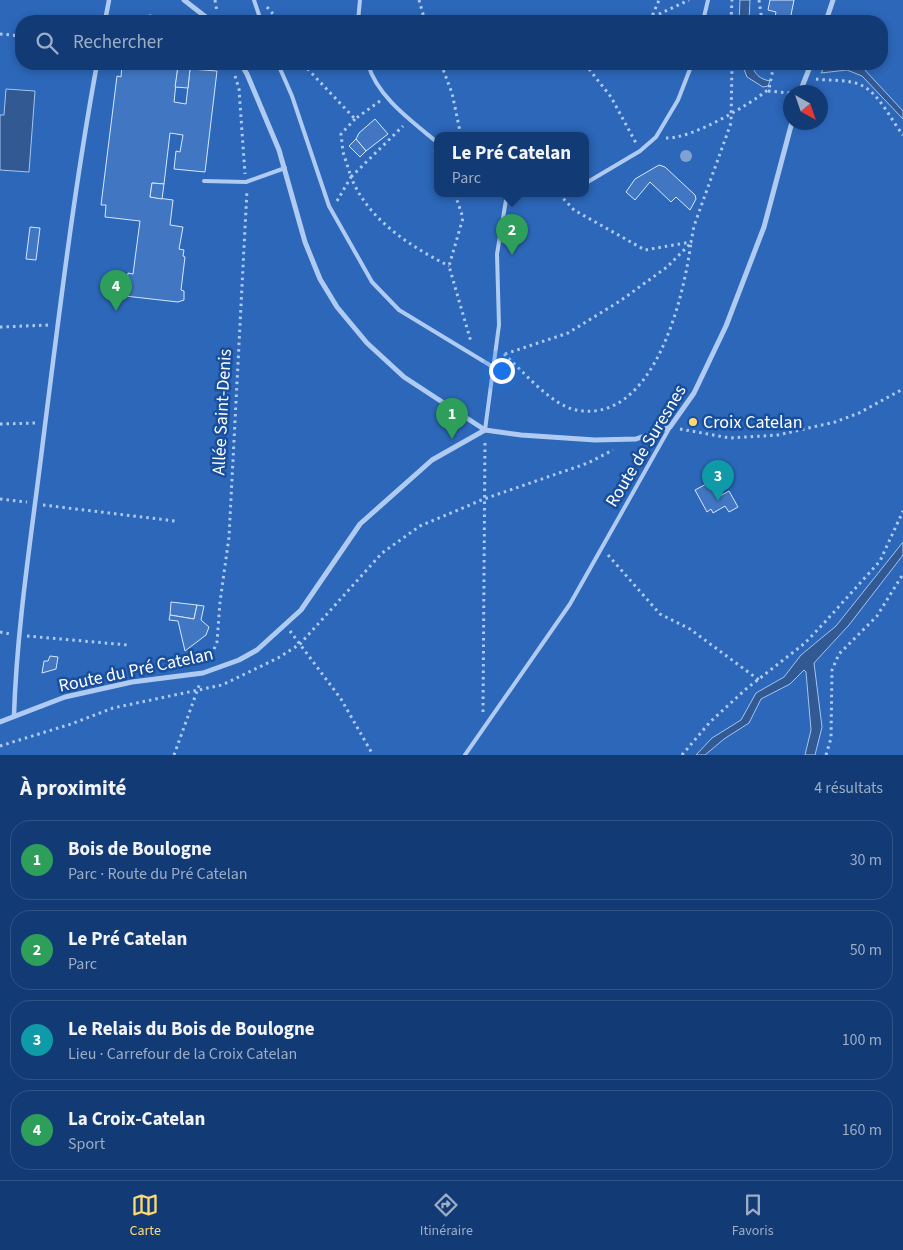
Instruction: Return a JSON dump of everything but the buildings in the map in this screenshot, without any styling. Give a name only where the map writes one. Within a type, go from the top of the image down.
[{"type":"street","points":[[106,15],[109,0]]},
{"type":"street","points":[[184,0],[204,15]]},
{"type":"street","points":[[828,15],[833,0]]},
{"type":"street","points":[[14,716],[19,635],[35,504],[84,133],[96,70]]},
{"type":"street","points":[[244,70],[285,168],[305,242],[320,279],[338,307],[367,343],[404,377],[485,430],[595,440],[636,439],[670,427]]},
{"type":"street","points":[[803,85],[809,70]]},
{"type":"street","name":"Route de Suresnes","points":[[670,427],[694,393],[726,326],[764,227],[790,130]]},
{"type":"street","name":"Route du Pré Catelan","points":[[0,722],[65,697],[94,690],[161,677],[203,673],[239,660],[257,650],[300,610],[360,524],[432,460],[485,430]]},
{"type":"lane","points":[[254,0],[259,15]]},
{"type":"lane","points":[[359,15],[360,0]]},
{"type":"lane","points":[[704,15],[708,0]]},
{"type":"lane","points":[[281,70],[292,96],[332,210],[372,282],[399,310],[493,366]]},
{"type":"lane","points":[[370,70],[386,96],[434,140]]},
{"type":"lane","points":[[589,181],[640,151],[656,137],[678,100],[690,70]]},
{"type":"lane","points":[[204,181],[246,182],[285,168]]},
{"type":"lane","points":[[485,430],[498,325],[497,254],[506,197]]},
{"type":"lane","name":"Route de Suresnes","points":[[466,755],[570,604],[670,427]]},
{"type":"path","points":[[419,0],[423,15]]},
{"type":"path","points":[[653,15],[659,0]]},
{"type":"path","points":[[655,15],[688,0]]},
{"type":"path","points":[[731,15],[732,0]]},
{"type":"path","points":[[759,0],[761,15]]},
{"type":"path","points":[[265,6],[275,15]]},
{"type":"path","points":[[0,34],[15,35]]},
{"type":"path","points":[[309,70],[355,119]]},
{"type":"path","points":[[443,70],[452,93],[461,132]]},
{"type":"path","points":[[590,70],[611,97],[640,151]]},
{"type":"path","points":[[505,354],[554,400],[574,410],[594,412],[612,406],[639,385],[652,368],[668,336],[688,263],[694,226],[731,116],[732,70]]},
{"type":"path","points":[[656,137],[670,138],[731,116],[768,90],[773,70]]},
{"type":"path","name":"Allée Saint-Denis","points":[[174,755],[203,673],[218,642],[220,602],[229,536],[246,182],[239,89],[234,73]]},
{"type":"path","points":[[806,78],[849,82],[863,86],[876,98],[903,135]]},
{"type":"path","points":[[768,90],[783,92]]},
{"type":"path","points":[[386,96],[355,119],[341,134],[343,152],[351,177],[358,194],[381,221],[420,251],[449,266]]},
{"type":"path","points":[[332,210],[351,177],[410,119]]},
{"type":"path","points":[[456,197],[463,218],[449,266],[475,356]]},
{"type":"path","points":[[562,197],[574,210],[644,250],[691,242]]},
{"type":"path","points":[[495,354],[505,354],[576,328],[620,301],[667,266],[691,242]]},
{"type":"path","points":[[0,327],[45,324],[58,327]]},
{"type":"path","points":[[670,427],[730,438],[778,435],[835,422],[859,413],[903,389]]},
{"type":"path","points":[[0,424],[46,422]]},
{"type":"path","points":[[482,730],[485,430]]},
{"type":"path","points":[[0,746],[71,724],[113,708],[222,685],[249,672],[278,658],[300,644],[382,553],[420,526],[484,499],[588,463],[636,439]]},
{"type":"path","points":[[0,498],[174,521]]},
{"type":"path","points":[[682,755],[710,722],[805,643],[880,560],[903,511]]},
{"type":"path","points":[[602,547],[636,589],[660,614],[690,629],[759,680]]},
{"type":"path","points":[[830,755],[826,753],[831,738],[832,670],[838,654],[877,616],[903,574]]},
{"type":"path","points":[[285,626],[341,699],[373,755]]},
{"type":"path","points":[[0,632],[128,645]]},
{"type":"shaded area","points":[[0,0],[903,0],[903,755],[0,755]]},
{"type":"shaded area","points":[[740,0],[750,0],[749,15],[739,15]]},
{"type":"shaded area","points":[[744,70],[754,70],[758,76],[770,81],[768,86],[763,87],[747,77]]},
{"type":"shaded area","points":[[823,70],[847,70],[821,73]]},
{"type":"shaded area","points":[[847,70],[865,70],[903,111],[903,119],[862,76]]},
{"type":"shaded area","points":[[6,89],[35,91],[29,172],[0,170],[0,115],[4,115]]},
{"type":"shaded area","points":[[903,542],[903,555],[849,625],[814,663],[822,727],[815,755],[805,755],[811,730],[806,672],[804,670],[790,684],[761,699],[749,723],[724,739],[705,755],[696,755],[712,738],[741,720],[756,693],[784,677],[801,655],[836,626]]},
{"type":"place","name":"Le Pré Catelan","points":[[512,255]]},
{"type":"place","name":"La Croix-Catelan","points":[[116,311]]},
{"type":"place","name":"Croix Catelan","points":[[693,422]]},
{"type":"place","name":"Bois de Boulogne","points":[[452,439]]},
{"type":"place","name":"Le Relais du Bois de Boulogne","points":[[718,501]]}]
